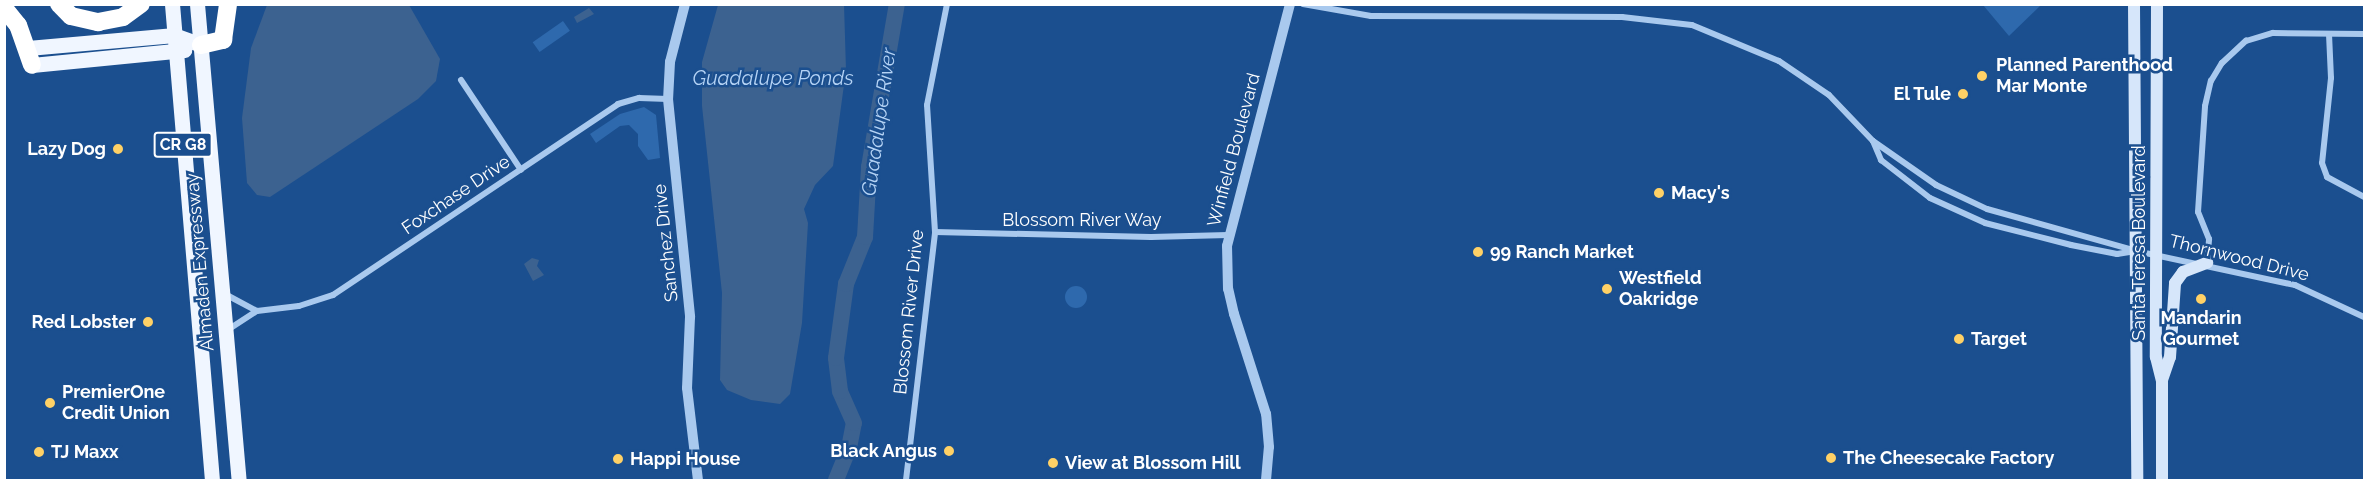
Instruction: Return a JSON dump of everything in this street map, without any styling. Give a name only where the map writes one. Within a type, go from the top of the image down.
[{"type":"highway","points":[[59,4],[71,15],[98,22],[123,17],[141,4]]},
{"type":"highway","points":[[201,45],[223,40],[228,4]]},
{"type":"highway","points":[[4,8],[18,25],[30,57]]},
{"type":"main road","name":"Almaden Expressway","points":[[172,4],[212,480]]},
{"type":"main road","name":"Almaden Expressway","points":[[197,4],[240,480]]},
{"type":"main road","name":"Santa Teresa Boulevard","points":[[2134,4],[2137,480]]},
{"type":"main road","name":"Santa Teresa Boulevard","points":[[2157,4],[2156,357],[2162,381],[2162,480]]},
{"type":"main road","points":[[30,57],[174,35],[201,45]]},
{"type":"main road","points":[[30,57],[175,52],[201,45]]},
{"type":"main road","points":[[2162,381],[2170,357],[2175,283],[2183,272],[2207,263]]},
{"type":"street","name":"Sanchez Drive","points":[[685,4],[672,53],[668,99],[690,314],[687,388],[698,480]]},
{"type":"street","name":"Blossom River Drive","points":[[906,480],[935,232],[926,126],[948,4]]},
{"type":"street","name":"Winfield Boulevard","points":[[1266,480],[1266,414],[1234,314],[1227,270],[1228,235],[1290,4]]},
{"type":"street","name":"Thornwood Drive","points":[[1303,4],[1371,16],[1622,17],[1692,25],[1779,61],[1829,95],[1873,141],[1936,185],[1987,209],[2136,251],[2207,263],[2302,287],[2364,317]]},
{"type":"street","points":[[2207,263],[2208,239],[2198,212],[2205,106],[2211,81],[2222,63],[2246,41],[2273,33],[2364,34]]},
{"type":"street","points":[[2329,34],[2331,78],[2322,163],[2327,177],[2364,197]]},
{"type":"street","points":[[460,80],[521,170]]},
{"type":"street","name":"Foxchase Drive","points":[[226,331],[257,311],[299,306],[333,295],[618,104],[639,98],[668,99]]},
{"type":"street","name":"Thornwood Drive","points":[[1873,141],[1881,160],[1930,198],[1985,223],[2026,236],[2117,254],[2136,251]]},
{"type":"street","name":"Blossom River Way","points":[[935,232],[1228,235]]},
{"type":"street","points":[[223,293],[257,311]]},
{"type":"shaded area","points":[[1983,5],[2041,5],[2009,36]]},
{"type":"shaded area","points":[[563,21],[570,31],[540,52],[533,42]]},
{"type":"shaded area","points":[[644,107],[656,115],[660,158],[648,160],[638,146],[638,134],[629,125],[620,126],[596,143],[590,134],[620,114]]},
{"type":"shaded area","points":[[1076,286],[1084,289],[1087,297],[1084,305],[1076,308],[1068,305],[1065,297],[1068,289]]},
{"type":"water","name":"Guadalupe Ponds","points":[[844,4],[846,70],[833,166],[815,185],[804,209],[808,223],[802,323],[790,394],[780,404],[751,400],[727,390],[720,380],[722,293],[702,106],[702,62],[718,5]]},
{"type":"water","points":[[267,5],[409,5],[440,59],[436,81],[418,99],[270,197],[257,195],[247,183],[242,118],[251,48]]},
{"type":"water","points":[[589,8],[594,14],[577,23],[574,17]]},
{"type":"water","points":[[532,258],[539,260],[537,266],[544,275],[533,281],[524,264]]},
{"type":"waterway","name":"Guadalupe River","points":[[836,480],[849,448],[854,423],[840,391],[836,358],[846,284],[865,237],[869,167],[897,4]]},
{"type":"place","name":"Planned Parenthood Mar Monte","points":[[1982,76]]},
{"type":"place","name":"El Tule","points":[[1963,94]]},
{"type":"place","name":"Lazy Dog","points":[[118,149]]},
{"type":"place","name":"Macy's","points":[[1659,193]]},
{"type":"place","name":"99 Ranch Market","points":[[1478,252]]},
{"type":"place","name":"Westfield Oakridge","points":[[1607,289]]},
{"type":"place","name":"Mandarin Gourmet","points":[[2201,299]]},
{"type":"place","name":"Red Lobster","points":[[148,322]]},
{"type":"place","name":"Target","points":[[1959,339]]},
{"type":"place","name":"PremierOne Credit Union","points":[[50,403]]},
{"type":"place","name":"Black Angus","points":[[949,451]]},
{"type":"place","name":"TJ Maxx","points":[[39,452]]},
{"type":"place","name":"The Cheesecake Factory","points":[[1831,458]]},
{"type":"place","name":"Happi House","points":[[618,459]]},
{"type":"place","name":"View at Blossom Hill","points":[[1053,463]]}]
